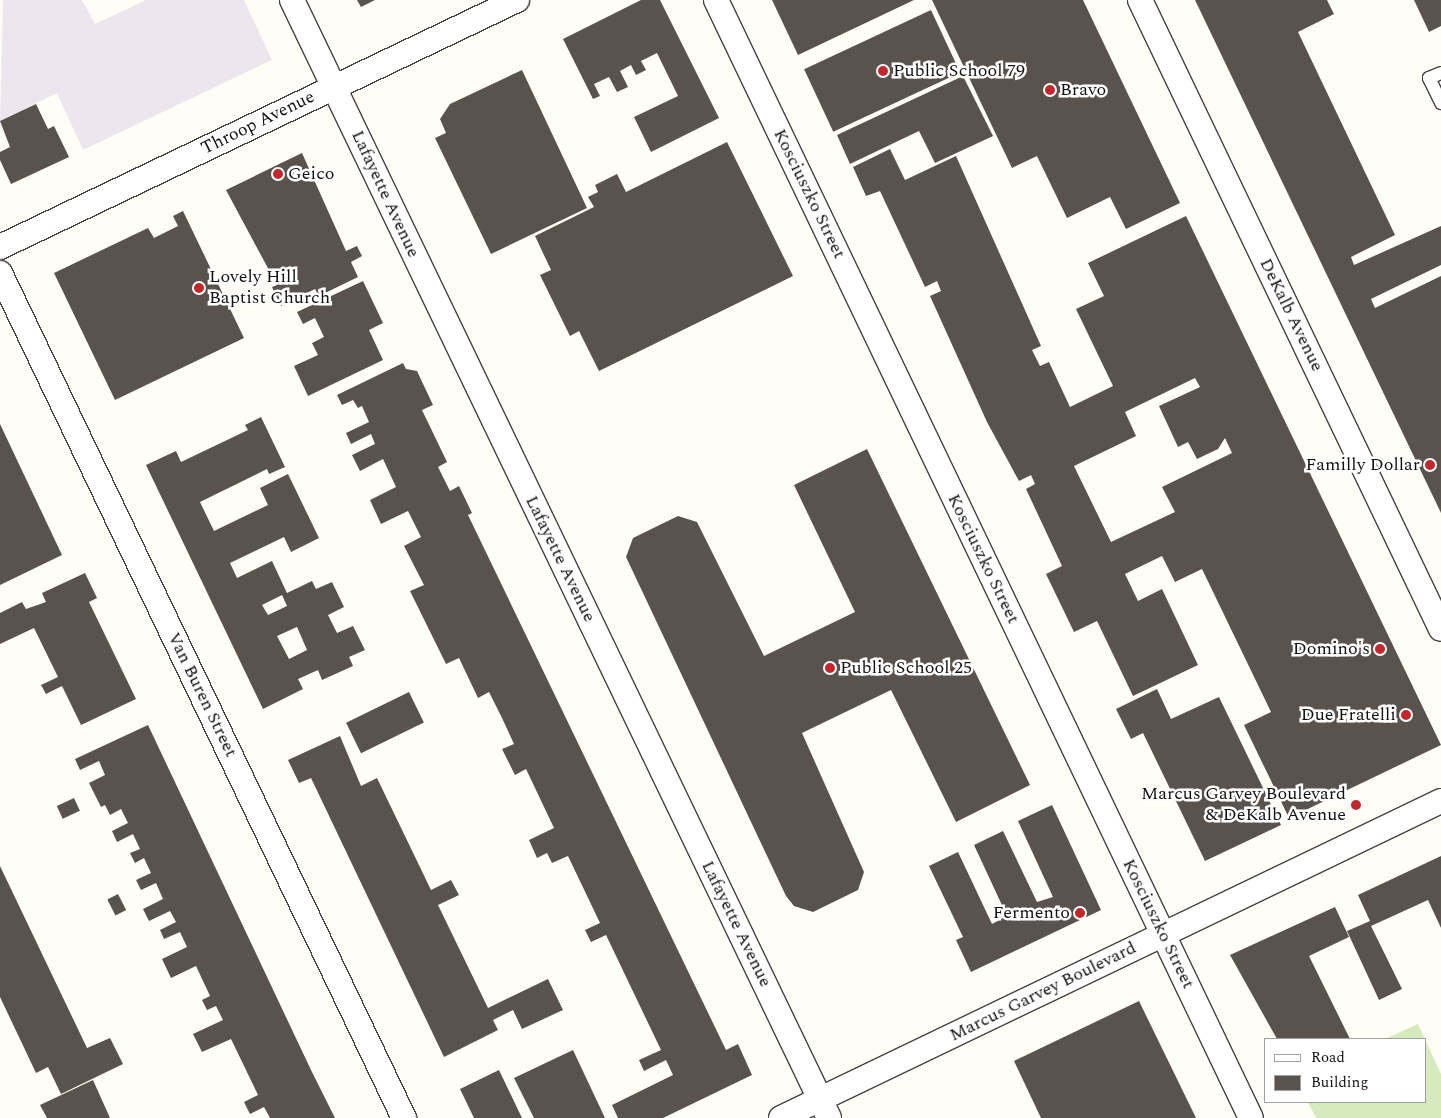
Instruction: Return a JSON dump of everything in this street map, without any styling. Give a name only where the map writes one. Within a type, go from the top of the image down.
[{"type":"street","name":"Lafayette Avenue","points":[[292,0],[824,1109]]},
{"type":"street","name":"Throop Avenue","points":[[0,247],[517,0]]},
{"type":"street","name":"Kosciuszko Street","points":[[716,0],[1251,1118]]},
{"type":"street","name":"DeKalb Avenue","points":[[1140,0],[1441,629]]},
{"type":"street","name":"Van Buren Street","points":[[0,273],[404,1118]]},
{"type":"street","name":"Marcus Garvey Boulevard","points":[[781,1118],[824,1109],[1163,934],[1441,801]]},
{"type":"lane","points":[[1441,73],[1429,78],[1441,102]]},
{"type":"shaded area","points":[[3,0],[82,0],[95,24],[146,0],[244,0],[272,60],[83,150],[57,93],[0,121]]},
{"type":"green space","points":[[1418,1024],[1425,1038],[1387,1038]]},
{"type":"green space","points":[[1426,1041],[1441,1074],[1441,1118],[1316,1118],[1308,1103],[1426,1103]]},
{"type":"building","points":[[357,0],[375,0],[361,7]]},
{"type":"building","points":[[641,0],[660,0],[719,118],[651,152],[634,117],[678,96],[657,53],[641,61],[646,70],[636,75],[631,65],[620,71],[628,87],[617,92],[609,77],[594,84],[600,96],[593,99],[563,39]]},
{"type":"building","points":[[772,0],[914,0],[798,55]]},
{"type":"building","points":[[932,0],[1083,0],[1180,203],[1126,229],[1110,197],[1067,218],[1037,156],[1012,168]]},
{"type":"building","points":[[1195,0],[1327,0],[1334,14],[1298,32],[1395,235],[1351,257],[1354,265],[1441,226],[1441,265],[1371,299],[1375,308],[1441,276],[1441,513]]},
{"type":"building","points":[[1414,0],[1441,0],[1441,26],[1429,32]]},
{"type":"building","name":"Public School 79","points":[[931,10],[960,73],[833,132],[804,69]]},
{"type":"building","points":[[522,70],[587,208],[491,254],[435,138],[446,133],[440,119],[450,104]]},
{"type":"building","points":[[963,76],[993,136],[935,163],[919,131],[850,164],[837,135]]},
{"type":"building","points":[[36,104],[48,129],[54,126],[69,157],[11,184],[0,160],[0,152],[10,147],[0,121]]},
{"type":"building","points":[[727,142],[793,276],[599,371],[579,331],[570,336],[540,275],[551,270],[535,236],[594,207],[588,197],[598,192],[595,185],[617,174],[626,192]]},
{"type":"building","points":[[890,149],[905,180],[956,156],[1041,346],[1032,350],[1040,366],[1049,362],[1070,407],[1113,386],[1076,309],[1104,296],[1088,263],[1186,216],[1441,745],[1289,818],[1244,725],[1271,712],[1202,569],[1175,582],[1162,556],[1125,574],[1138,601],[1162,589],[1198,665],[1133,696],[1097,621],[1074,632],[1046,574],[1062,566],[1026,489],[1035,484],[1031,475],[1019,481],[987,422],[930,296],[941,291],[937,281],[925,287],[880,191],[866,196],[853,167]],"holes":[[[1195,378],[1200,387],[1159,406],[1178,447],[1188,442],[1197,459],[1218,449],[1225,438],[1232,453],[1162,487],[1175,512],[1111,542],[1074,466],[1136,436],[1125,412]]]},
{"type":"building","points":[[302,153],[346,251],[357,246],[362,256],[351,262],[358,277],[319,296],[315,289],[281,306],[272,287],[277,285],[226,190]]},
{"type":"building","points":[[183,211],[244,338],[115,400],[54,273],[148,228],[154,238],[178,226],[173,216]]},
{"type":"building","points":[[363,281],[383,323],[369,330],[383,360],[308,396],[294,366],[318,355],[312,343],[324,337],[315,318],[303,324],[297,312]]},
{"type":"building","points":[[403,363],[406,369],[417,371],[433,405],[422,410],[447,462],[438,467],[450,491],[459,486],[472,513],[468,515],[726,1050],[738,1044],[752,1075],[663,1118],[618,1118],[612,1105],[673,1075],[666,1060],[644,1071],[639,1060],[661,1050],[606,935],[591,942],[585,930],[600,923],[568,856],[552,863],[547,853],[537,858],[529,840],[554,828],[526,769],[515,775],[502,749],[514,744],[502,718],[489,692],[478,698],[459,658],[446,664],[410,591],[424,585],[404,546],[421,537],[408,511],[381,524],[370,500],[396,487],[383,459],[360,471],[352,455],[375,444],[371,434],[351,444],[346,433],[369,422],[362,406],[358,408],[353,400],[342,405],[337,395]]},
{"type":"building","points":[[261,417],[285,467],[269,474],[267,469],[200,502],[214,531],[268,505],[260,488],[288,474],[319,538],[291,552],[284,537],[230,563],[237,578],[272,561],[287,593],[312,581],[316,589],[332,582],[344,607],[328,615],[337,633],[353,626],[365,650],[349,657],[353,666],[322,680],[318,670],[298,679],[303,689],[263,709],[146,465],[176,451],[181,462],[248,430],[245,425]],"holes":[[[282,595],[287,606],[268,615],[262,605]],[[297,627],[307,650],[289,659],[277,636]]]},
{"type":"building","points":[[0,424],[62,555],[0,585]]},
{"type":"building","points":[[867,449],[1030,785],[956,822],[891,690],[802,733],[864,872],[858,890],[813,912],[794,906],[786,896],[626,557],[633,538],[678,516],[697,522],[764,656],[855,612],[794,485]]},
{"type":"building","points":[[85,573],[97,598],[89,602],[136,699],[81,725],[62,686],[46,694],[41,685],[58,677],[34,628],[0,644],[0,613],[22,602],[26,609],[46,602],[42,593]]},
{"type":"building","points":[[1157,689],[1171,719],[1219,697],[1281,825],[1205,861],[1143,733],[1131,739],[1116,709]]},
{"type":"building","points":[[409,692],[424,723],[361,753],[346,723]]},
{"type":"building","points":[[148,725],[335,1118],[270,1118],[264,1107],[250,1114],[244,1102],[258,1095],[231,1039],[202,1052],[193,1034],[223,1020],[216,1006],[207,1010],[202,1000],[210,996],[196,966],[171,978],[162,959],[187,947],[180,932],[164,939],[160,930],[176,922],[170,911],[149,921],[143,909],[163,899],[156,883],[141,890],[136,880],[151,873],[144,858],[135,863],[130,853],[140,849],[133,834],[117,842],[112,831],[128,823],[121,809],[110,815],[105,805],[101,807],[89,783],[105,775],[99,761],[80,770],[75,759]]},
{"type":"building","points":[[340,736],[361,786],[377,778],[431,890],[451,880],[459,895],[438,905],[488,1008],[548,979],[563,1010],[522,1029],[513,1010],[493,1020],[498,1030],[444,1057],[311,778],[299,783],[288,760]]},
{"type":"building","points":[[74,798],[80,811],[63,819],[57,806]]},
{"type":"building","points":[[1052,805],[1101,910],[971,972],[956,940],[963,937],[929,866],[958,852],[992,924],[1007,916],[974,845],[1003,831],[1037,902],[1053,897],[1018,821]]},
{"type":"building","points":[[1441,856],[1441,928],[1428,900],[1371,926],[1402,989],[1379,1000],[1347,931],[1370,921],[1358,895]]},
{"type":"building","points":[[0,866],[87,1048],[110,1038],[123,1064],[61,1094],[48,1067],[36,1073],[0,997]]},
{"type":"building","points":[[118,894],[126,910],[115,915],[107,899]]},
{"type":"building","points":[[1335,907],[1349,937],[1309,956],[1350,1038],[1276,1038],[1230,955]]},
{"type":"building","points":[[1139,1001],[1196,1118],[1041,1118],[1014,1061]]},
{"type":"building","points":[[573,1050],[605,1118],[534,1118],[514,1078]]},
{"type":"building","points":[[499,1070],[522,1118],[474,1118],[460,1089]]},
{"type":"building","points":[[93,1080],[110,1118],[47,1118],[40,1105]]},
{"type":"place","name":"Public School 79","points":[[883,71]]},
{"type":"place","name":"Bravo","points":[[1050,90]]},
{"type":"place","name":"Geico","points":[[278,174]]},
{"type":"place","name":"Lovely Hill Baptist Church","points":[[199,288]]},
{"type":"place","name":"Familly Dollar","points":[[1430,465]]},
{"type":"place","name":"Domino's","points":[[1380,649]]},
{"type":"place","name":"Public School 25","points":[[830,668]]},
{"type":"place","name":"Due Fratelli","points":[[1406,715]]},
{"type":"place","name":"Marcus Garvey Boulevard & DeKalb Avenue","points":[[1356,805]]},
{"type":"place","name":"Fermento","points":[[1080,913]]}]
